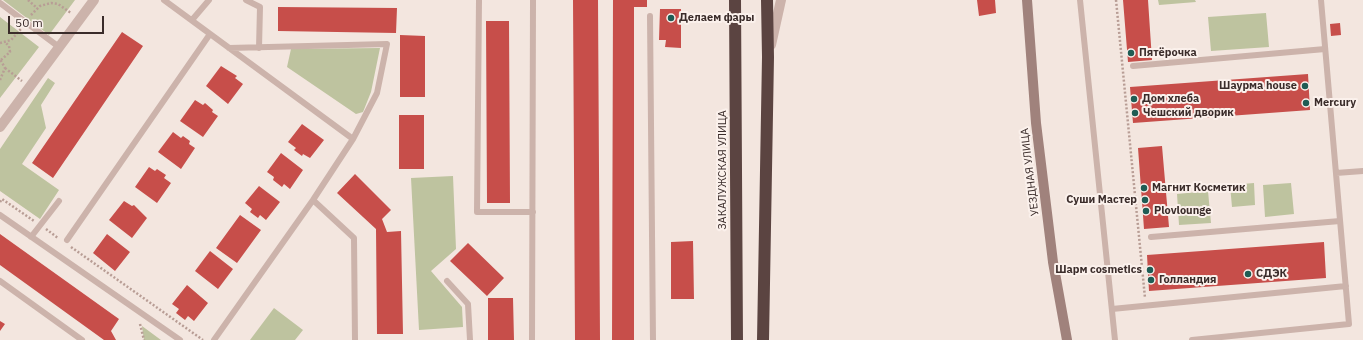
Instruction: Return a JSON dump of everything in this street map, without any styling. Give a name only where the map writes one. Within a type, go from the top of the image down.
[{"type":"highway","name":"ЗАКАЛУЖСКАЯ УЛИЦА","points":[[735,0],[737,340]]},
{"type":"highway","points":[[763,340],[768,57],[767,0]]},
{"type":"street","points":[[0,127],[94,0]]},
{"type":"street","points":[[768,57],[781,0]]},
{"type":"street","name":"УЕЗДНАЯ УЛИЦА","points":[[1027,0],[1036,123],[1053,262],[1067,340]]},
{"type":"lane","points":[[164,0],[353,139]]},
{"type":"lane","points":[[192,20],[209,0]]},
{"type":"lane","points":[[246,0],[260,7],[260,48]]},
{"type":"lane","points":[[479,0],[477,212],[533,212]]},
{"type":"lane","points":[[532,340],[533,0]]},
{"type":"lane","points":[[1080,0],[1115,340]]},
{"type":"lane","points":[[1192,340],[1348,324],[1321,0]]},
{"type":"lane","points":[[0,3],[59,47]]},
{"type":"lane","points":[[650,16],[654,340]]},
{"type":"lane","points":[[67,242],[210,34]]},
{"type":"lane","points":[[214,340],[313,200],[353,139],[377,93],[387,44],[229,48]]},
{"type":"lane","points":[[1133,66],[1325,49]]},
{"type":"lane","points":[[1336,173],[1363,171]]},
{"type":"lane","points":[[313,200],[354,238],[355,340]]},
{"type":"lane","points":[[32,237],[59,201]]},
{"type":"lane","points":[[0,215],[180,340]]},
{"type":"lane","points":[[1151,237],[1340,221]]},
{"type":"lane","points":[[0,281],[82,340]]},
{"type":"lane","points":[[447,281],[468,304],[470,340]]},
{"type":"lane","points":[[1112,309],[1346,286]]},
{"type":"path","points":[[28,0],[37,8]]},
{"type":"path","points":[[1116,0],[1145,298]]},
{"type":"path","points":[[0,43],[11,40],[37,8],[46,4],[58,4],[73,15]]},
{"type":"path","points":[[5,42],[9,46],[10,52],[0,60],[5,68],[23,82]]},
{"type":"path","points":[[0,80],[5,68]]},
{"type":"path","points":[[0,202],[2,199],[60,239]]},
{"type":"path","points":[[67,242],[203,340]]},
{"type":"path","points":[[139,321],[144,340]]},
{"type":"green space","points":[[3,0],[75,0],[49,35]]},
{"type":"green space","points":[[1158,0],[1195,0],[1196,2],[1159,5]]},
{"type":"green space","points":[[1266,13],[1269,47],[1211,51],[1208,17]]},
{"type":"green space","points":[[0,17],[39,47],[0,98]]},
{"type":"green space","points":[[380,48],[371,92],[363,112],[356,114],[287,67],[291,49]]},
{"type":"green space","points":[[48,78],[55,83],[41,105],[46,128],[22,164],[59,190],[40,219],[0,191],[0,149]]},
{"type":"green space","points":[[453,176],[456,249],[431,271],[462,307],[463,327],[419,330],[411,178]]},
{"type":"green space","points":[[1254,183],[1255,205],[1232,207],[1230,185]]},
{"type":"green space","points":[[1291,183],[1294,214],[1265,217],[1263,185]]},
{"type":"green space","points":[[1208,191],[1211,223],[1179,225],[1177,194]]},
{"type":"green space","points":[[274,308],[303,330],[295,340],[250,340]]},
{"type":"green space","points":[[142,326],[161,340],[144,340]]},
{"type":"building","points":[[573,0],[598,0],[600,340],[575,340]]},
{"type":"building","points":[[613,0],[647,0],[647,7],[634,7],[634,340],[612,340]]},
{"type":"building","points":[[977,0],[995,0],[996,13],[979,16]]},
{"type":"building","points":[[1123,0],[1148,0],[1152,60],[1128,62]]},
{"type":"building","points":[[278,7],[397,8],[396,33],[278,31]]},
{"type":"building","points":[[660,9],[681,9],[681,48],[665,47],[666,40],[659,40]]},
{"type":"building","points":[[486,21],[509,21],[510,203],[487,203]]},
{"type":"building","points":[[1340,23],[1341,35],[1331,36],[1330,24]]},
{"type":"building","points":[[122,32],[143,46],[53,178],[32,163]]},
{"type":"building","points":[[400,35],[425,36],[425,97],[400,97]]},
{"type":"building","points":[[221,66],[237,76],[235,78],[243,84],[228,104],[206,86]]},
{"type":"building","points":[[1308,74],[1310,110],[1133,123],[1130,87]]},
{"type":"building","points":[[195,100],[203,105],[205,103],[213,110],[212,112],[218,116],[203,137],[180,121]]},
{"type":"building","points":[[399,115],[424,115],[424,169],[399,169]]},
{"type":"building","points":[[302,124],[324,140],[310,158],[303,154],[302,156],[294,150],[296,148],[288,142]]},
{"type":"building","points":[[173,132],[181,138],[183,136],[190,141],[189,144],[195,148],[181,169],[158,152]]},
{"type":"building","points":[[1162,146],[1169,227],[1144,229],[1138,148]]},
{"type":"building","points":[[281,153],[303,170],[290,189],[284,184],[282,187],[273,180],[274,177],[267,172]]},
{"type":"building","points":[[149,167],[155,171],[157,169],[166,175],[164,178],[171,183],[157,203],[135,187]]},
{"type":"building","points":[[355,174],[391,210],[382,219],[387,232],[401,231],[403,334],[377,334],[376,229],[337,193]]},
{"type":"building","points":[[259,186],[280,202],[266,220],[260,215],[258,218],[250,212],[252,209],[245,203]]},
{"type":"building","points":[[124,201],[132,206],[134,205],[147,218],[132,238],[109,220]]},
{"type":"building","points":[[240,215],[261,230],[237,263],[216,248]]},
{"type":"building","points":[[0,234],[119,319],[111,331],[116,340],[104,340],[0,265]]},
{"type":"building","points":[[107,234],[130,252],[115,271],[93,253]]},
{"type":"building","points":[[693,241],[694,299],[671,299],[671,242]]},
{"type":"building","points":[[1324,242],[1326,278],[1149,291],[1147,255]]},
{"type":"building","points":[[468,243],[504,278],[487,296],[450,261]]},
{"type":"building","points":[[210,251],[233,269],[218,289],[195,271]]},
{"type":"building","points":[[187,285],[208,303],[194,321],[188,316],[185,320],[176,313],[179,309],[172,304]]},
{"type":"building","points":[[488,298],[513,298],[514,340],[488,340]]},
{"type":"building","points":[[0,321],[5,324],[0,331]]},
{"type":"place","name":"Делаем фары","points":[[671,18]]},
{"type":"place","name":"Пятёрочка","points":[[1131,53]]},
{"type":"place","name":"Шаурма house","points":[[1305,86]]},
{"type":"place","name":"Дом хлеба","points":[[1134,99]]},
{"type":"place","name":"Mercury","points":[[1306,103]]},
{"type":"place","name":"Чешский дворик","points":[[1135,113]]},
{"type":"place","name":"Магнит Косметик","points":[[1144,188]]},
{"type":"place","name":"Суши Мастер","points":[[1145,200]]},
{"type":"place","name":"Plovlounge","points":[[1146,211]]},
{"type":"place","name":"Шарм cosmetics","points":[[1150,270]]},
{"type":"place","name":"СДЭК","points":[[1248,274]]},
{"type":"place","name":"Голландия","points":[[1151,280]]}]
